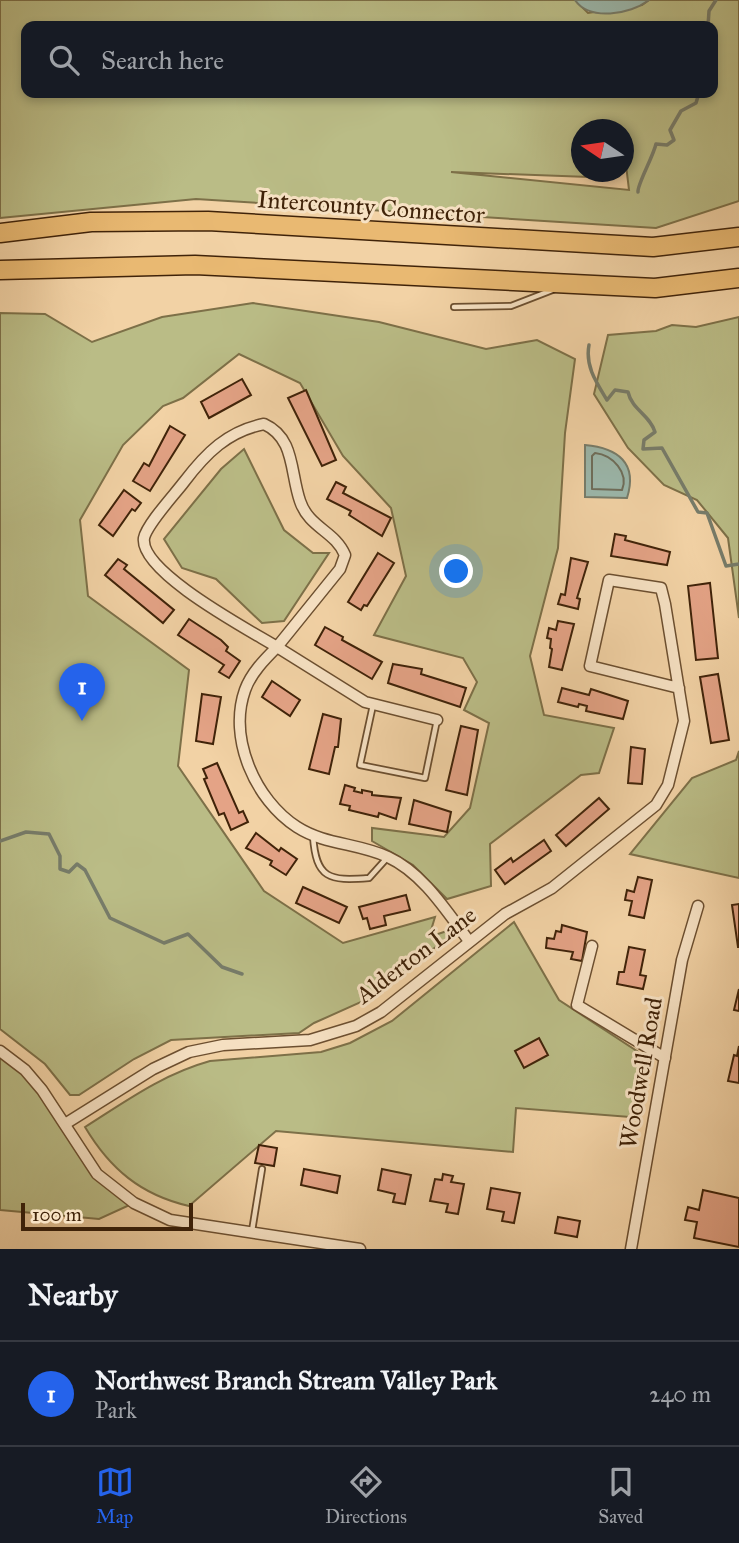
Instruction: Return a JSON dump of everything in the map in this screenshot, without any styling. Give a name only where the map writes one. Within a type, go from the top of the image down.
[{"type":"highway","name":"Intercounty Connector","points":[[0,233],[91,222],[208,221],[653,247],[739,237]]},
{"type":"highway","points":[[0,270],[195,265],[655,288],[739,278]]},
{"type":"street","points":[[437,720],[373,704],[325,678],[277,647],[201,601],[163,570],[144,545],[144,535],[190,475],[223,439],[243,428],[264,424],[281,434],[289,454],[300,501],[309,520],[340,544],[345,555],[340,569],[277,647],[263,660],[246,688],[242,707],[241,740],[250,765],[267,798],[279,814],[313,835],[388,857],[415,876],[457,922],[470,942]]},
{"type":"street","name":"Alderton Lane","points":[[65,1125],[153,1069],[189,1052],[223,1045],[310,1040],[356,1026],[381,1012],[505,914],[552,888],[656,805],[668,785],[684,721],[679,688],[661,588],[609,580],[590,666],[679,688]]},
{"type":"street","name":"Woodwell Road","points":[[631,1249],[682,960],[698,906]]},
{"type":"street","points":[[592,946],[577,1005],[665,1058]]},
{"type":"street","points":[[0,1051],[25,1070],[97,1174],[134,1203],[170,1220],[360,1249]]},
{"type":"lane","points":[[454,307],[511,306],[565,284]]},
{"type":"lane","points":[[373,704],[360,765],[425,778],[437,720]]},
{"type":"lane","points":[[313,835],[315,862],[323,873],[339,880],[369,878],[384,865],[388,857]]},
{"type":"lane","points":[[251,1232],[262,1169]]},
{"type":"green space","points":[[0,0],[575,0],[588,13],[642,5],[649,0],[739,0],[739,201],[656,228],[196,199],[0,218]]},
{"type":"green space","points":[[253,303],[379,322],[486,349],[537,340],[575,359],[565,433],[558,548],[530,656],[544,715],[614,728],[599,773],[581,775],[490,844],[491,886],[447,899],[413,865],[372,841],[372,828],[444,837],[470,808],[489,723],[464,710],[477,682],[463,658],[374,635],[406,576],[391,508],[343,456],[300,383],[239,354],[183,398],[163,406],[123,445],[80,520],[88,596],[189,670],[178,766],[264,891],[343,943],[435,917],[429,937],[453,929],[455,932],[370,998],[314,1023],[299,1033],[171,1040],[134,1059],[79,1095],[70,1095],[45,1064],[0,1029],[0,313],[45,314],[92,342],[162,317]]},
{"type":"green space","points":[[739,317],[739,618],[728,538],[697,500],[664,485],[628,448],[594,394],[608,335],[656,331],[672,325],[696,327]]},
{"type":"green space","points":[[244,449],[284,530],[313,553],[329,553],[284,621],[262,623],[216,579],[182,568],[164,539],[221,469]]},
{"type":"green space","points":[[739,751],[739,878],[630,854],[692,778],[736,760]]},
{"type":"green space","points":[[514,922],[559,1000],[649,1059],[643,1100],[630,1117],[516,1108],[513,1152],[276,1131],[189,1206],[156,1195],[128,1178],[105,1156],[85,1127],[176,1073],[210,1061],[321,1052],[350,1043],[392,1021]]},
{"type":"green space","points":[[0,1051],[25,1070],[97,1174],[134,1203],[99,1219],[0,1210]]},
{"type":"water","points":[[575,0],[649,0],[631,9],[610,14],[590,11]]},
{"type":"water","points":[[585,445],[607,450],[622,460],[630,475],[627,498],[585,497]]},
{"type":"building","points":[[242,379],[251,395],[209,418],[201,402]]},
{"type":"building","points":[[306,390],[336,460],[322,466],[288,398]]},
{"type":"building","points":[[170,426],[185,435],[150,491],[133,481],[144,463],[149,466]]},
{"type":"building","points":[[336,482],[346,487],[343,493],[391,518],[382,536],[349,515],[351,511],[327,499]]},
{"type":"building","points":[[124,490],[141,503],[135,511],[132,509],[113,536],[99,525]]},
{"type":"building","points":[[615,534],[626,536],[625,540],[670,552],[667,565],[611,556]]},
{"type":"building","points":[[378,553],[394,563],[367,606],[364,605],[361,610],[348,602]]},
{"type":"building","points":[[571,558],[588,562],[577,598],[580,599],[578,609],[558,604],[561,594],[565,595]]},
{"type":"building","points":[[118,559],[127,565],[124,569],[174,610],[163,623],[105,575]]},
{"type":"building","points":[[710,583],[718,658],[696,660],[688,586]]},
{"type":"building","points":[[189,619],[221,640],[228,647],[226,651],[240,661],[229,678],[219,672],[224,665],[178,635]]},
{"type":"building","points":[[558,621],[574,624],[562,670],[549,667],[552,649],[551,639],[547,638],[549,628],[556,630]]},
{"type":"building","points":[[325,627],[343,637],[342,640],[382,662],[372,679],[315,645]]},
{"type":"building","points":[[393,664],[422,669],[421,674],[466,688],[460,707],[388,683]]},
{"type":"building","points":[[718,674],[729,740],[711,743],[700,677]]},
{"type":"building","points":[[272,681],[300,700],[290,716],[262,697]]},
{"type":"building","points":[[562,688],[589,695],[591,689],[628,701],[623,719],[586,711],[587,706],[579,704],[578,707],[558,702]]},
{"type":"building","points":[[202,694],[221,697],[213,744],[196,741]]},
{"type":"building","points":[[323,714],[341,719],[338,747],[335,747],[329,774],[309,769]]},
{"type":"building","points":[[461,726],[478,730],[467,795],[446,790]]},
{"type":"building","points":[[631,747],[645,749],[642,784],[628,783]]},
{"type":"building","points":[[217,763],[239,813],[243,811],[248,822],[231,830],[224,813],[219,815],[204,779],[207,778],[203,769]]},
{"type":"building","points":[[345,785],[362,793],[362,790],[372,792],[372,795],[401,798],[396,819],[379,813],[378,817],[349,810],[350,806],[340,804]]},
{"type":"building","points":[[599,798],[609,809],[566,846],[556,835]]},
{"type":"building","points":[[414,800],[451,812],[447,832],[409,824]]},
{"type":"building","points":[[256,833],[279,851],[281,848],[297,859],[286,875],[270,865],[272,861],[246,848]]},
{"type":"building","points":[[544,840],[551,851],[505,884],[495,870],[511,858],[513,862]]},
{"type":"building","points":[[638,877],[652,880],[644,918],[629,915],[632,901],[625,900],[627,890],[634,892]]},
{"type":"building","points":[[303,887],[347,907],[339,923],[296,903]]},
{"type":"building","points":[[406,895],[410,910],[384,916],[386,925],[370,929],[367,918],[363,919],[359,907]]},
{"type":"building","points":[[739,904],[739,947],[738,947],[732,905]]},
{"type":"building","points":[[562,925],[587,932],[582,961],[571,959],[573,952],[546,948],[547,938],[554,939],[556,931],[561,932]]},
{"type":"building","points":[[629,947],[645,950],[640,975],[646,976],[643,989],[617,984],[619,972],[624,972]]},
{"type":"building","points":[[739,989],[739,1011],[734,1010]]},
{"type":"building","points":[[539,1038],[548,1055],[524,1068],[515,1051]]},
{"type":"building","points":[[739,1046],[739,1083],[728,1081]]},
{"type":"building","points":[[259,1145],[277,1148],[274,1166],[255,1163]]},
{"type":"building","points":[[304,1169],[340,1176],[337,1193],[301,1185]]},
{"type":"building","points":[[382,1169],[411,1175],[405,1204],[393,1202],[395,1194],[378,1190]]},
{"type":"building","points":[[443,1174],[453,1176],[451,1182],[464,1184],[458,1214],[446,1212],[448,1204],[430,1201],[435,1179],[442,1180]]},
{"type":"building","points":[[491,1188],[520,1193],[514,1223],[502,1221],[504,1212],[487,1209]]},
{"type":"building","points":[[703,1190],[739,1198],[739,1247],[694,1238],[697,1222],[685,1220],[688,1207],[699,1210]]},
{"type":"building","points":[[558,1217],[580,1221],[577,1237],[555,1233]]},
{"type":"waterway","points":[[708,21],[709,11],[716,0]]},
{"type":"waterway","points":[[638,192],[656,144],[667,145],[674,140],[670,130],[681,111],[696,103],[698,98]]},
{"type":"waterway","points":[[589,345],[590,367],[607,400],[615,390],[628,392],[655,432],[644,440],[643,449],[662,448],[698,512],[707,513],[726,566],[739,564]]},
{"type":"waterway","points":[[0,841],[26,832],[49,834],[60,856],[60,869],[69,872],[77,864],[85,870],[110,918],[164,943],[188,934],[222,967],[242,974]]},
{"type":"place","name":"Northwest Branch Stream Valley Park","points":[[82,721]]}]
